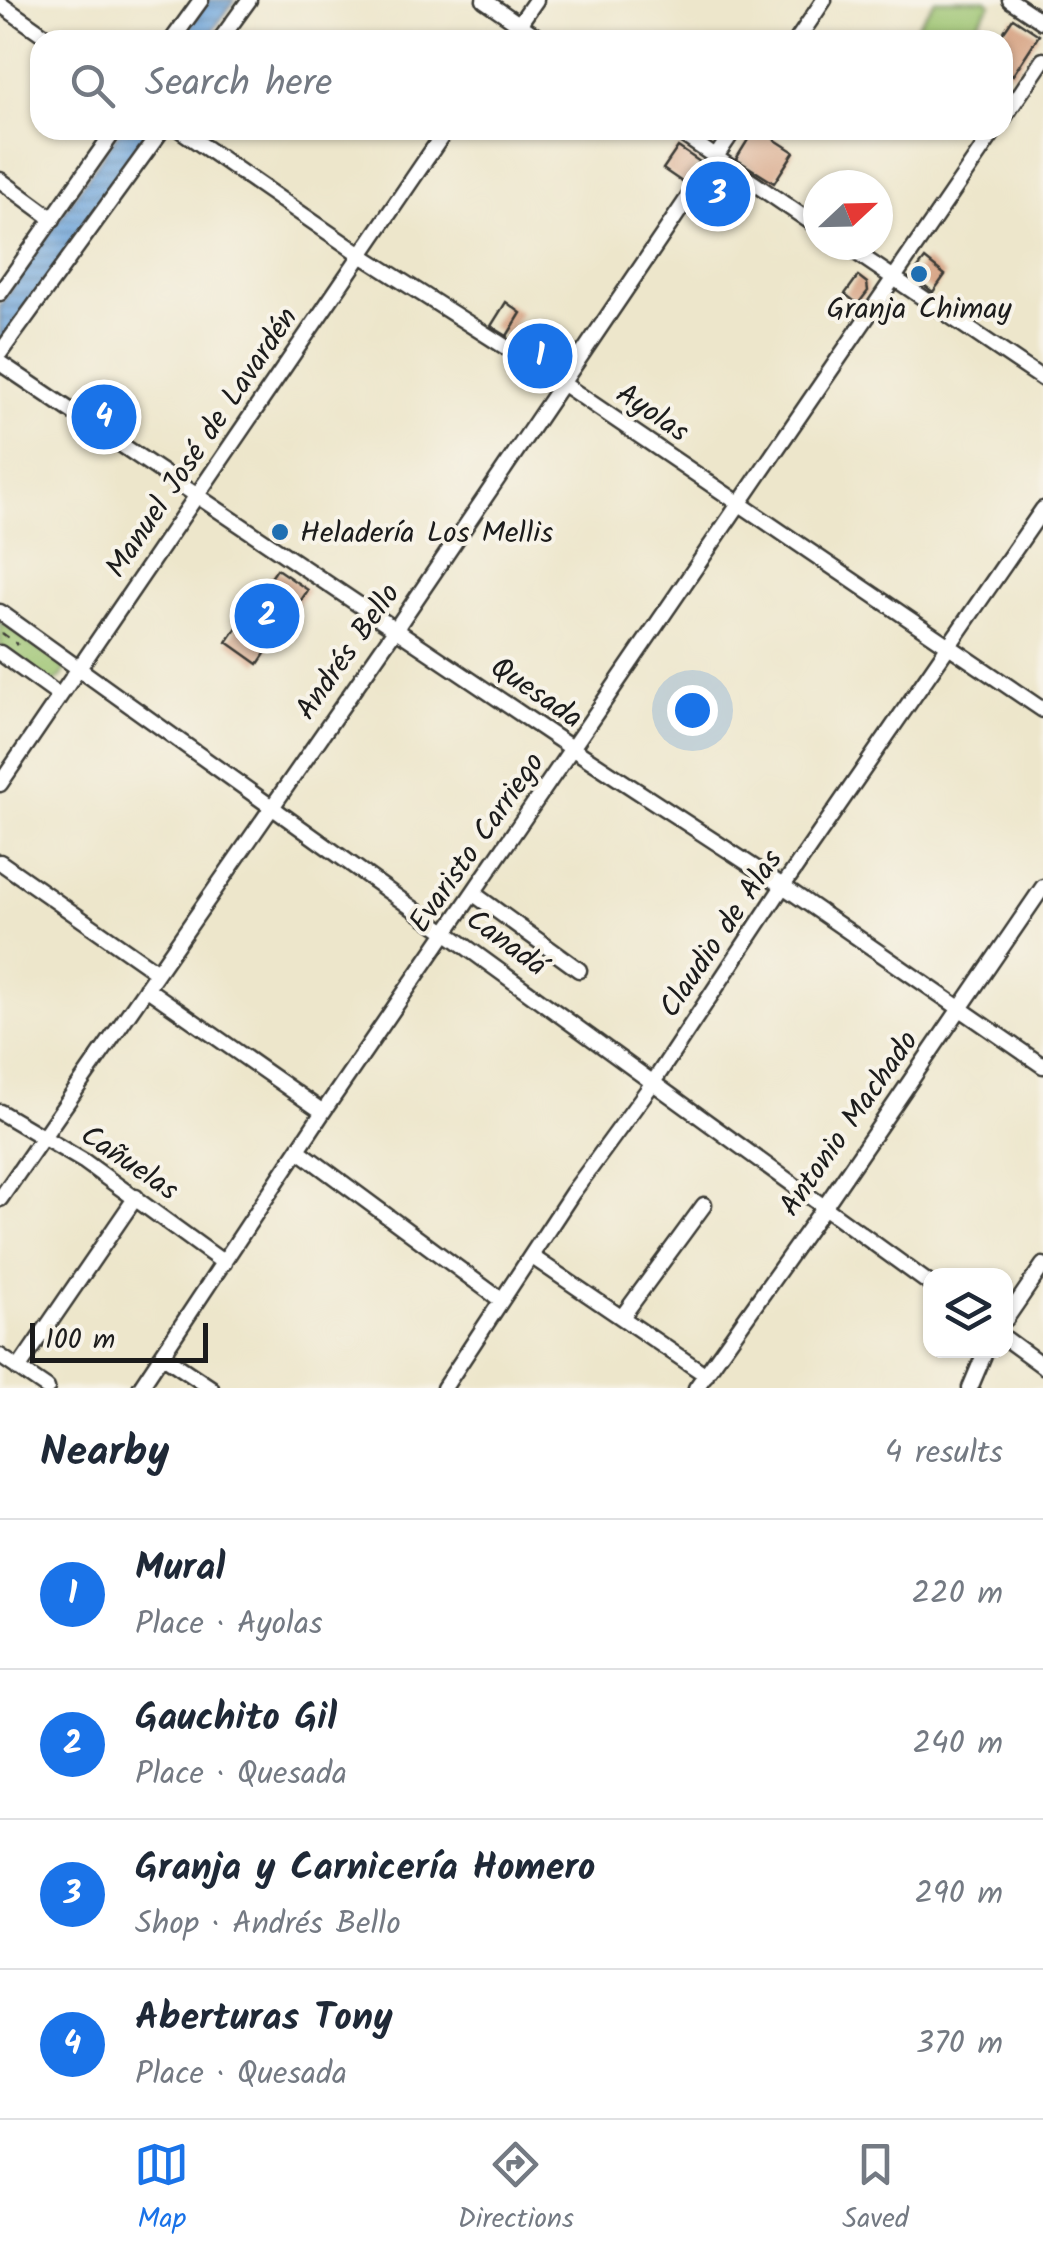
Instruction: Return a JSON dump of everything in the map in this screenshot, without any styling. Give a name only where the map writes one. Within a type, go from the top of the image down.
[{"type":"street","points":[[179,30],[201,0]]},
{"type":"street","points":[[227,30],[248,0]]},
{"type":"street","points":[[484,0],[528,30]]},
{"type":"street","points":[[515,30],[536,0]]},
{"type":"street","points":[[803,30],[824,0]]},
{"type":"street","points":[[1010,0],[1043,22]]},
{"type":"street","points":[[0,4],[37,30]]},
{"type":"street","points":[[1013,104],[1043,60]]},
{"type":"street","points":[[0,293],[107,140]]},
{"type":"street","points":[[0,353],[155,140]]},
{"type":"street","name":"Ayolas","points":[[194,140],[361,255],[562,383],[1043,710]]},
{"type":"street","name":"Manuel José de Lavardén","points":[[0,784],[439,140]]},
{"type":"street","points":[[691,140],[803,216]]},
{"type":"street","name":"Andrés Bello","points":[[0,1199],[395,630],[727,140]]},
{"type":"street","name":"Evaristo Carriego","points":[[140,1388],[298,1150],[989,140]]},
{"type":"street","points":[[0,180],[53,219]]},
{"type":"street","points":[[867,260],[1043,379]]},
{"type":"street","name":"Quesada","points":[[0,364],[783,886],[1043,1066]]},
{"type":"street","name":"Claudio de Alas","points":[[444,1388],[530,1256],[652,1084],[783,886],[1043,509]]},
{"type":"street","name":"Canadá","points":[[0,612],[923,1279]]},
{"type":"street","points":[[0,653],[60,696]]},
{"type":"street","points":[[0,862],[157,972]]},
{"type":"street","name":"Antonio Machado","points":[[704,1383],[1043,887]]},
{"type":"street","points":[[474,894],[579,970]]},
{"type":"street","points":[[146,988],[324,1112]]},
{"type":"street","name":"Cañuelas","points":[[0,1112],[85,1162],[224,1263]]},
{"type":"street","points":[[298,1150],[501,1300]]},
{"type":"street","points":[[18,1368],[136,1197]]},
{"type":"street","points":[[622,1316],[704,1204]]},
{"type":"street","points":[[530,1256],[622,1316],[704,1383]]},
{"type":"street","points":[[1013,1309],[1043,1265]]},
{"type":"street","points":[[1013,1344],[1043,1366]]},
{"type":"street","points":[[0,1356],[47,1388]]},
{"type":"street","points":[[163,1356],[210,1388]]},
{"type":"street","points":[[970,1388],[983,1358]]},
{"type":"path","points":[[2,633],[18,645],[28,632]]},
{"type":"green space","points":[[935,0],[986,0],[991,4],[972,30],[914,30]]},
{"type":"green space","points":[[0,621],[65,667],[60,679],[53,683],[45,681],[0,646]]},
{"type":"water","points":[[208,0],[235,0],[213,30],[188,30]]},
{"type":"water","points":[[113,140],[142,140],[0,346],[0,305]]},
{"type":"building","points":[[1013,18],[1039,35],[1013,75],[1013,30],[1005,30]]},
{"type":"building","points":[[748,140],[775,140],[794,152],[774,183],[736,159]]},
{"type":"building","points":[[678,147],[700,162],[685,184],[663,169]]},
{"type":"building","points":[[718,184],[730,192],[721,206],[706,195]]},
{"type":"building","points":[[925,259],[945,275],[933,292],[916,279],[915,272]]},
{"type":"building","points":[[858,276],[867,283],[868,291],[858,304],[845,294]]},
{"type":"building","points":[[506,302],[521,313],[507,336],[491,326]]},
{"type":"building","points":[[98,403],[112,413],[105,422],[91,413]]},
{"type":"building","points":[[277,569],[308,590],[258,664],[227,642]]},
{"type":"place","name":"Granja y Carnicería Homero","points":[[718,194]]},
{"type":"place","name":"Granja Chimay","points":[[919,274]]},
{"type":"place","name":"Mural","points":[[540,356]]},
{"type":"place","name":"Aberturas Tony","points":[[104,417]]},
{"type":"place","name":"Heladería Los Mellis","points":[[280,532]]},
{"type":"place","name":"Gauchito Gil","points":[[267,616]]}]
